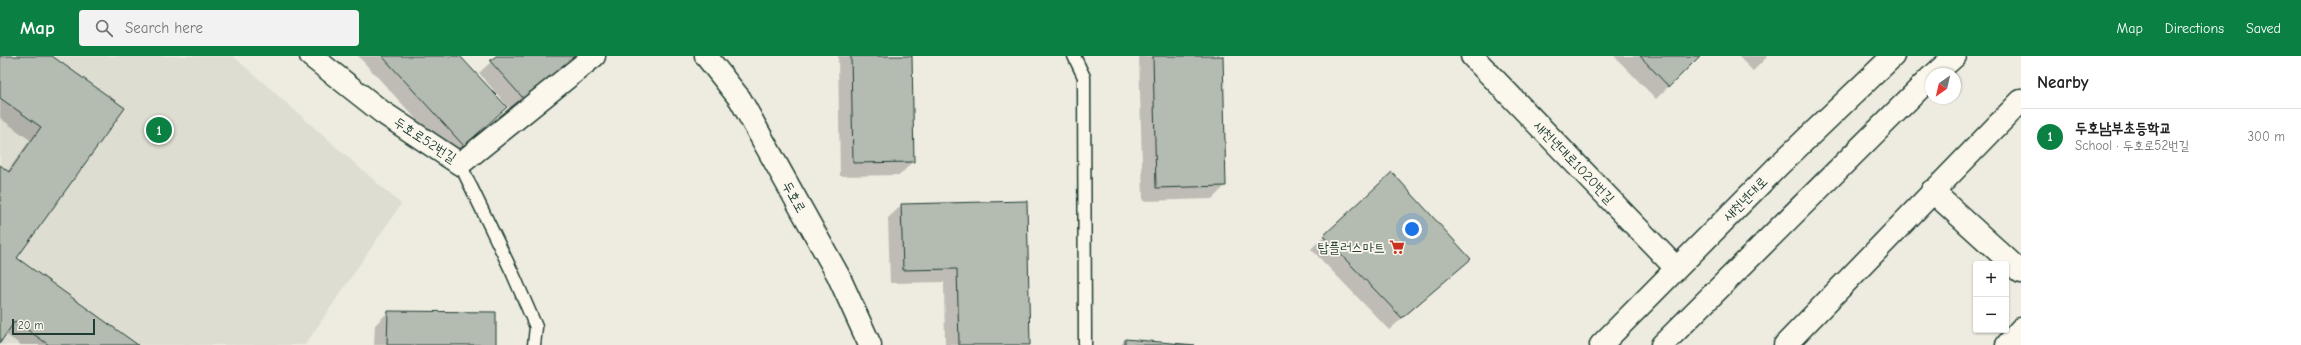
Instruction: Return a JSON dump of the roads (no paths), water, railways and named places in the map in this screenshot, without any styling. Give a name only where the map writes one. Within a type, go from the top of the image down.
[{"type":"street","name":"두호로52번길","points":[[311,56],[382,112],[460,164],[594,56]]},
{"type":"street","name":"두호로","points":[[706,56],[740,99],[838,276],[870,345]]},
{"type":"street","name":"새천년대로1020번길","points":[[1472,56],[1676,268]]},
{"type":"street","name":"새천년대로","points":[[1601,345],[1676,268],[1894,56]]},
{"type":"street","points":[[1942,68],[1955,56]]},
{"type":"street","points":[[1662,345],[1925,83]]},
{"type":"street","points":[[1785,345],[1932,191],[2021,101]]},
{"type":"street","points":[[1932,191],[2021,272]]},
{"type":"street","points":[[2006,345],[2021,330]]},
{"type":"lane","points":[[1074,56],[1084,77],[1085,345]]},
{"type":"lane","points":[[460,164],[513,274],[536,327],[534,345]]},
{"type":"place","name":"두호남부초등학교","points":[[159,130]]},
{"type":"place","name":"탑플러스마트","points":[[1397,247]]}]
